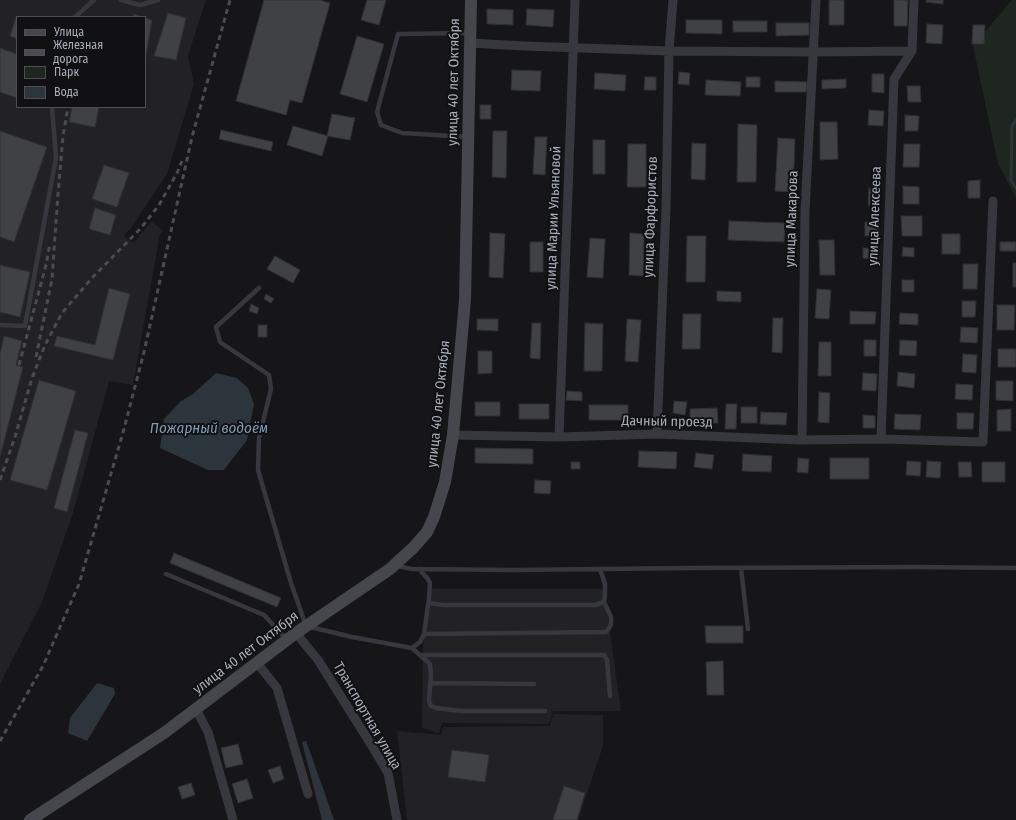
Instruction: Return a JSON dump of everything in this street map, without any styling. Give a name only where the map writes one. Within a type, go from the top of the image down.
[{"type":"street","name":"улица 40 лет Октября","points":[[30,820],[164,733],[306,626],[394,565],[428,532],[445,482],[453,435],[465,300],[470,0]]},
{"type":"street","name":"улица Марии Ульяновой","points":[[559,437],[575,0]]},
{"type":"street","name":"улица Фарфористов","points":[[657,434],[666,208],[669,51],[673,0]]},
{"type":"street","name":"улица Макарова","points":[[802,440],[805,211],[816,0]]},
{"type":"street","points":[[470,38],[574,48],[669,51],[912,51],[914,0]]},
{"type":"street","name":"улица Алексеева","points":[[881,439],[894,79],[912,51]]},
{"type":"street","name":"Дачный проезд","points":[[453,435],[559,437],[657,434],[802,440],[881,439],[983,442],[993,201]]},
{"type":"street","name":"Транспортная улица","points":[[292,637],[318,660],[388,773],[397,820]]},
{"type":"street","points":[[257,663],[276,688],[308,794]]},
{"type":"street","points":[[196,709],[208,732],[233,820]]},
{"type":"lane","points":[[76,16],[94,0]]},
{"type":"lane","points":[[121,0],[140,5],[158,0]]},
{"type":"lane","points":[[468,137],[402,133],[381,125],[377,112],[398,34],[470,38]]},
{"type":"lane","points":[[0,325],[25,326],[56,158],[52,108]]},
{"type":"lane","points":[[259,288],[216,327],[220,342],[269,375],[271,389],[259,438],[258,470],[291,583],[306,626],[352,637],[412,648],[430,664],[429,700],[431,706],[436,708],[461,711],[545,711]]},
{"type":"lane","points":[[394,565],[412,569],[516,570],[917,567],[1016,568]]},
{"type":"lane","points":[[741,568],[748,629]]},
{"type":"lane","points":[[412,648],[420,642],[424,634],[429,603],[430,583],[419,569]]},
{"type":"lane","points":[[424,634],[606,632],[611,625],[611,617],[604,602],[605,584],[600,569]]},
{"type":"lane","points":[[166,574],[264,615],[292,637]]},
{"type":"lane","points":[[429,603],[443,605],[595,605],[604,602]]},
{"type":"lane","points":[[420,655],[604,655],[607,660],[610,696]]},
{"type":"lane","points":[[430,683],[534,684]]},
{"type":"shaded area","points":[[0,0],[206,0],[188,56],[194,84],[167,174],[124,236],[133,243],[152,221],[163,231],[160,234],[133,385],[109,381],[73,513],[42,602],[0,684]]},
{"type":"shaded area","points":[[431,589],[604,589],[621,711],[553,711],[549,724],[442,723],[439,733],[422,728],[423,645]]},
{"type":"shaded area","points":[[553,714],[603,715],[603,746],[578,820],[407,820],[397,731],[441,735],[443,727],[550,726]]},
{"type":"green space","points":[[1012,0],[1016,0],[1016,198],[998,164],[973,46]]},
{"type":"water","name":"Пожарный водоём","points":[[216,373],[237,378],[248,388],[254,404],[247,440],[224,470],[208,470],[160,448],[164,419],[181,401],[193,394]]},
{"type":"water","points":[[97,683],[114,688],[115,694],[87,741],[68,733],[70,718]]},
{"type":"water","points":[[306,741],[334,820],[322,820],[302,742]]},
{"type":"building","points":[[264,0],[320,0],[330,3],[302,103],[290,100],[286,115],[236,101]]},
{"type":"building","points":[[367,0],[386,0],[379,25],[361,20]]},
{"type":"building","points":[[829,0],[844,0],[844,25],[829,25]]},
{"type":"building","points":[[894,0],[908,0],[907,26],[894,26]]},
{"type":"building","points":[[926,0],[943,0],[943,4],[926,2]]},
{"type":"building","points":[[487,9],[513,10],[513,25],[487,24]]},
{"type":"building","points":[[527,9],[554,10],[553,27],[526,25]]},
{"type":"building","points":[[168,13],[186,18],[176,60],[154,56]]},
{"type":"building","points":[[16,17],[16,39],[10,36]]},
{"type":"building","points":[[146,18],[152,20],[146,55]]},
{"type":"building","points":[[686,20],[722,20],[722,34],[686,33]]},
{"type":"building","points":[[733,21],[767,21],[767,32],[733,32]]},
{"type":"building","points":[[776,23],[809,23],[809,35],[776,36]]},
{"type":"building","points":[[927,24],[943,25],[942,44],[926,43]]},
{"type":"building","points":[[973,25],[985,25],[984,44],[972,44]]},
{"type":"building","points":[[357,36],[384,44],[367,102],[340,94]]},
{"type":"building","points":[[0,48],[16,54],[16,98],[0,92]]},
{"type":"building","points":[[512,70],[541,71],[540,91],[511,90]]},
{"type":"building","points":[[679,72],[690,73],[689,85],[678,84]]},
{"type":"building","points":[[595,73],[626,75],[625,91],[594,89]]},
{"type":"building","points":[[872,74],[884,74],[884,93],[872,92]]},
{"type":"building","points":[[645,77],[656,77],[656,90],[644,90]]},
{"type":"building","points":[[746,77],[760,77],[760,87],[746,87]]},
{"type":"building","points":[[846,79],[846,88],[822,89],[822,80]]},
{"type":"building","points":[[706,80],[741,82],[740,96],[705,95]]},
{"type":"building","points":[[775,81],[807,82],[806,92],[775,92]]},
{"type":"building","points":[[907,86],[920,86],[921,102],[908,102]]},
{"type":"building","points":[[480,105],[491,105],[491,119],[480,119]]},
{"type":"building","points":[[72,108],[99,108],[95,127],[69,122]]},
{"type":"building","points":[[869,110],[884,111],[883,126],[868,125]]},
{"type":"building","points":[[332,114],[355,118],[350,140],[327,136]]},
{"type":"building","points":[[905,115],[919,116],[918,131],[905,131]]},
{"type":"building","points":[[820,122],[837,122],[838,159],[820,160]]},
{"type":"building","points":[[738,124],[757,125],[756,182],[737,182]]},
{"type":"building","points":[[293,126],[328,136],[322,156],[287,145]]},
{"type":"building","points":[[221,130],[273,142],[271,151],[219,139]]},
{"type":"building","points":[[0,131],[47,147],[14,242],[0,237]]},
{"type":"building","points":[[493,131],[507,131],[506,178],[492,177]]},
{"type":"building","points":[[535,137],[547,137],[545,175],[533,174]]},
{"type":"building","points":[[778,138],[795,139],[793,192],[775,191]]},
{"type":"building","points":[[593,140],[605,140],[605,174],[593,174]]},
{"type":"building","points":[[692,143],[706,144],[705,180],[691,179]]},
{"type":"building","points":[[628,144],[646,144],[646,187],[627,187]]},
{"type":"building","points":[[904,144],[920,144],[919,167],[903,167]]},
{"type":"building","points":[[104,165],[129,173],[117,207],[92,199]]},
{"type":"building","points":[[980,180],[980,198],[968,198],[968,181]]},
{"type":"building","points":[[903,186],[919,187],[919,204],[903,204]]},
{"type":"building","points":[[869,188],[878,189],[877,206],[868,205]]},
{"type":"building","points":[[95,208],[116,215],[110,235],[89,229]]},
{"type":"building","points":[[901,216],[922,216],[922,236],[902,236]]},
{"type":"building","points":[[729,221],[785,223],[784,242],[728,240]]},
{"type":"building","points":[[879,221],[880,235],[865,236],[865,222]]},
{"type":"building","points":[[490,233],[505,234],[503,278],[489,277]]},
{"type":"building","points":[[630,233],[644,234],[643,276],[629,275]]},
{"type":"building","points":[[942,234],[960,234],[960,254],[942,254]]},
{"type":"building","points":[[687,236],[706,236],[705,282],[686,282]]},
{"type":"building","points":[[590,238],[605,239],[603,278],[587,277]]},
{"type":"building","points":[[819,240],[834,240],[835,275],[820,275]]},
{"type":"building","points":[[530,242],[543,242],[543,272],[530,272]]},
{"type":"building","points":[[1000,242],[1016,242],[1016,251],[1000,251]]},
{"type":"building","points":[[903,247],[914,248],[914,257],[902,256]]},
{"type":"building","points":[[863,248],[879,249],[879,259],[863,258]]},
{"type":"building","points":[[275,256],[300,270],[293,283],[267,269]]},
{"type":"building","points":[[1013,263],[1016,263],[1016,287],[1013,287]]},
{"type":"building","points":[[963,264],[978,264],[977,289],[963,289]]},
{"type":"building","points":[[0,265],[30,272],[20,317],[0,312]]},
{"type":"building","points":[[902,280],[914,280],[914,292],[902,292]]},
{"type":"building","points":[[109,288],[130,294],[113,360],[54,346],[57,336],[95,345]]},
{"type":"building","points":[[817,289],[831,290],[829,319],[815,318]]},
{"type":"building","points":[[717,291],[741,292],[741,302],[717,301]]},
{"type":"building","points":[[266,294],[274,299],[271,303],[264,299]]},
{"type":"building","points":[[962,301],[976,301],[975,317],[962,317]]},
{"type":"building","points":[[251,304],[259,308],[257,314],[249,311]]},
{"type":"building","points":[[997,305],[1015,305],[1014,330],[997,330]]},
{"type":"building","points":[[850,311],[876,312],[875,324],[850,324]]},
{"type":"building","points":[[900,313],[918,314],[918,325],[899,324]]},
{"type":"building","points":[[683,314],[701,314],[700,349],[682,349]]},
{"type":"building","points":[[773,318],[783,318],[782,353],[772,352]]},
{"type":"building","points":[[477,319],[498,319],[498,331],[477,330]]},
{"type":"building","points":[[627,319],[641,320],[638,362],[625,361]]},
{"type":"building","points":[[532,323],[541,323],[540,359],[530,358]]},
{"type":"building","points":[[585,323],[603,324],[602,371],[584,371]]},
{"type":"building","points":[[258,325],[267,325],[267,337],[258,337]]},
{"type":"building","points":[[961,327],[978,328],[977,343],[960,342]]},
{"type":"building","points":[[4,336],[22,341],[16,365],[23,367],[0,457],[0,354]]},
{"type":"building","points":[[864,340],[876,340],[876,356],[864,356]]},
{"type":"building","points":[[900,340],[917,341],[916,356],[899,355]]},
{"type":"building","points":[[819,342],[831,342],[831,376],[818,376]]},
{"type":"building","points":[[998,349],[1016,349],[1016,367],[998,367]]},
{"type":"building","points":[[478,351],[492,351],[492,373],[478,374]]},
{"type":"building","points":[[963,354],[977,355],[976,373],[962,372]]},
{"type":"building","points":[[898,372],[915,374],[914,388],[897,386]]},
{"type":"building","points":[[863,373],[877,374],[876,391],[862,390]]},
{"type":"building","points":[[39,380],[76,391],[47,490],[10,480]]},
{"type":"building","points":[[996,381],[1013,381],[1013,401],[996,400]]},
{"type":"building","points":[[956,384],[973,385],[972,400],[955,399]]},
{"type":"building","points":[[567,391],[582,392],[582,401],[566,400]]},
{"type":"building","points":[[819,392],[830,393],[829,423],[818,422]]},
{"type":"building","points":[[674,401],[687,402],[685,415],[673,413]]},
{"type":"building","points":[[475,402],[500,402],[500,416],[475,416]]},
{"type":"building","points":[[519,404],[549,404],[549,419],[519,419]]},
{"type":"building","points":[[726,404],[737,404],[736,429],[725,429]]},
{"type":"building","points":[[589,405],[628,405],[628,420],[589,420]]},
{"type":"building","points":[[741,407],[757,407],[757,423],[741,423]]},
{"type":"building","points":[[717,408],[718,423],[690,424],[690,409]]},
{"type":"building","points":[[1011,409],[1011,431],[997,431],[997,410]]},
{"type":"building","points":[[761,412],[787,413],[786,425],[760,424]]},
{"type":"building","points":[[957,413],[974,413],[973,429],[957,429]]},
{"type":"building","points":[[895,414],[921,415],[920,430],[894,429]]},
{"type":"building","points":[[863,415],[875,416],[875,428],[863,428]]},
{"type":"building","points":[[75,430],[88,433],[67,512],[54,508]]},
{"type":"building","points":[[475,448],[533,449],[533,464],[475,463]]},
{"type":"building","points":[[639,451],[677,452],[676,469],[638,467]]},
{"type":"building","points":[[696,453],[714,455],[712,469],[694,467]]},
{"type":"building","points":[[743,454],[772,456],[771,472],[742,471]]},
{"type":"building","points":[[798,458],[809,459],[808,473],[797,472]]},
{"type":"building","points":[[830,458],[869,458],[869,479],[830,479]]},
{"type":"building","points":[[907,461],[921,462],[920,476],[906,475]]},
{"type":"building","points":[[927,461],[941,462],[940,478],[926,477]]},
{"type":"building","points":[[571,462],[580,462],[580,469],[571,469]]},
{"type":"building","points":[[958,462],[971,462],[972,477],[959,477]]},
{"type":"building","points":[[982,462],[1005,462],[1005,482],[982,482]]},
{"type":"building","points":[[535,480],[551,481],[550,494],[534,493]]},
{"type":"building","points":[[174,553],[281,598],[277,607],[170,563]]},
{"type":"building","points":[[705,626],[743,626],[743,643],[706,643]]},
{"type":"building","points":[[723,661],[724,695],[707,695],[706,662]]},
{"type":"building","points":[[238,744],[243,764],[226,768],[221,748]]},
{"type":"building","points":[[452,750],[489,755],[485,782],[448,777]]},
{"type":"building","points":[[280,766],[284,779],[273,783],[268,770]]},
{"type":"building","points":[[247,779],[253,798],[238,803],[232,784]]},
{"type":"building","points":[[191,783],[195,795],[182,799],[178,787]]},
{"type":"building","points":[[564,786],[585,793],[577,820],[553,820]]},
{"type":"waterway","points":[[1016,120],[1012,126],[1011,180],[1016,188]]},
{"type":"railway","points":[[0,741],[43,666],[79,584],[124,429],[144,352],[192,137],[230,0]]},
{"type":"railway","points":[[36,357],[52,279],[63,136],[68,108]]},
{"type":"railway","points":[[0,480],[15,437],[32,378],[45,345],[62,313],[92,278],[141,228],[159,205],[182,161]]},
{"type":"railway","points":[[19,365],[46,265],[50,243]]}]
